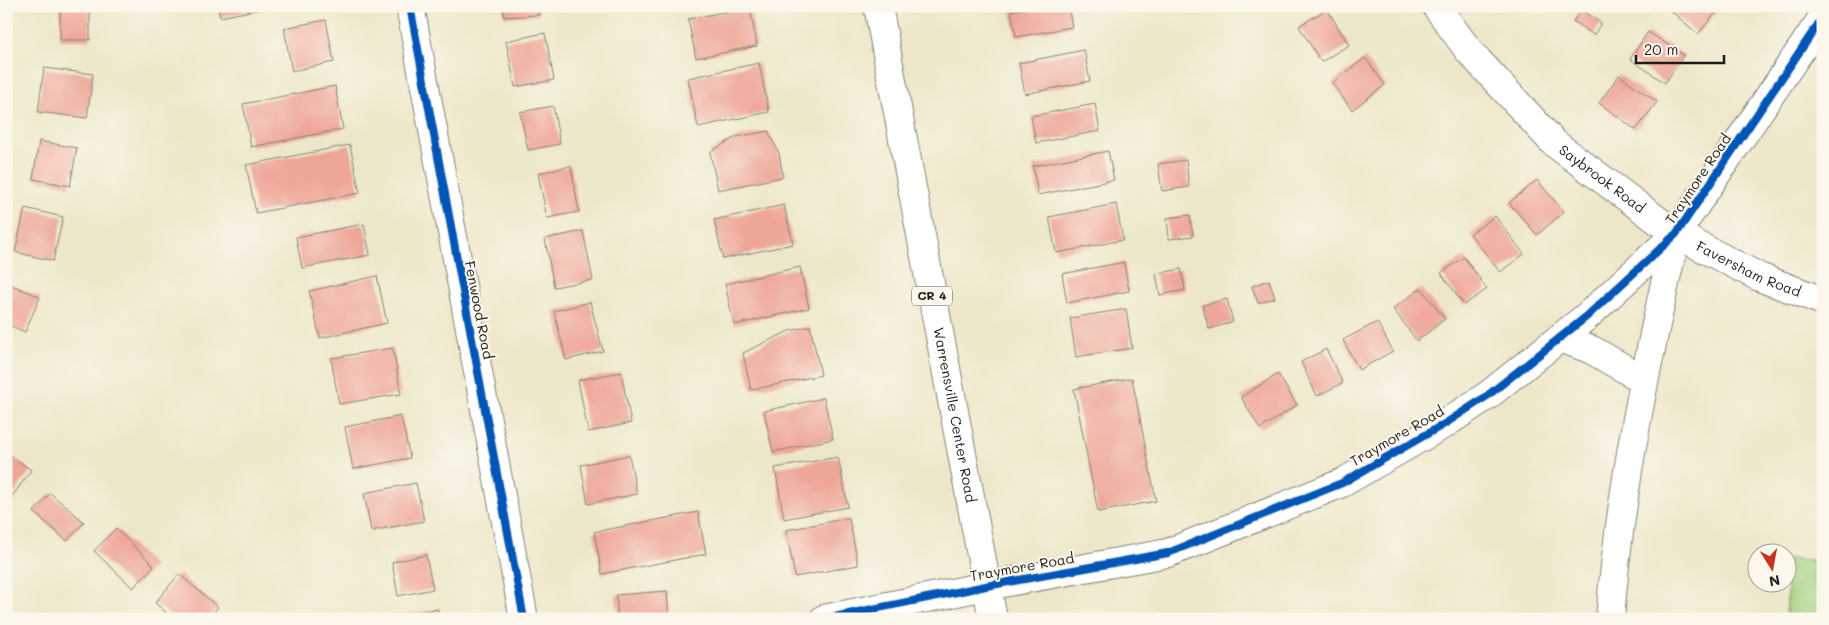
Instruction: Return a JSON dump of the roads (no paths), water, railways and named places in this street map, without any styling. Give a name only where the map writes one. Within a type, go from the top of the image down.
[{"type":"street","name":"Fenwood Road","points":[[410,6],[524,619]]},
{"type":"street","name":"Warrensville Center Road","points":[[878,6],[993,619]]},
{"type":"street","name":"Saybrook Road","points":[[1436,6],[1469,51],[1554,143],[1676,234]]},
{"type":"street","name":"Traymore Road","points":[[824,619],[986,586],[1168,553],[1342,483],[1446,423],[1487,396],[1586,317],[1676,234],[1823,17]]},
{"type":"street","name":"Faversham Road","points":[[1676,234],[1759,277],[1823,300]]},
{"type":"street","points":[[1610,619],[1615,556],[1633,434],[1676,234]]},
{"type":"street","points":[[1560,338],[1592,350],[1644,380]]}]
